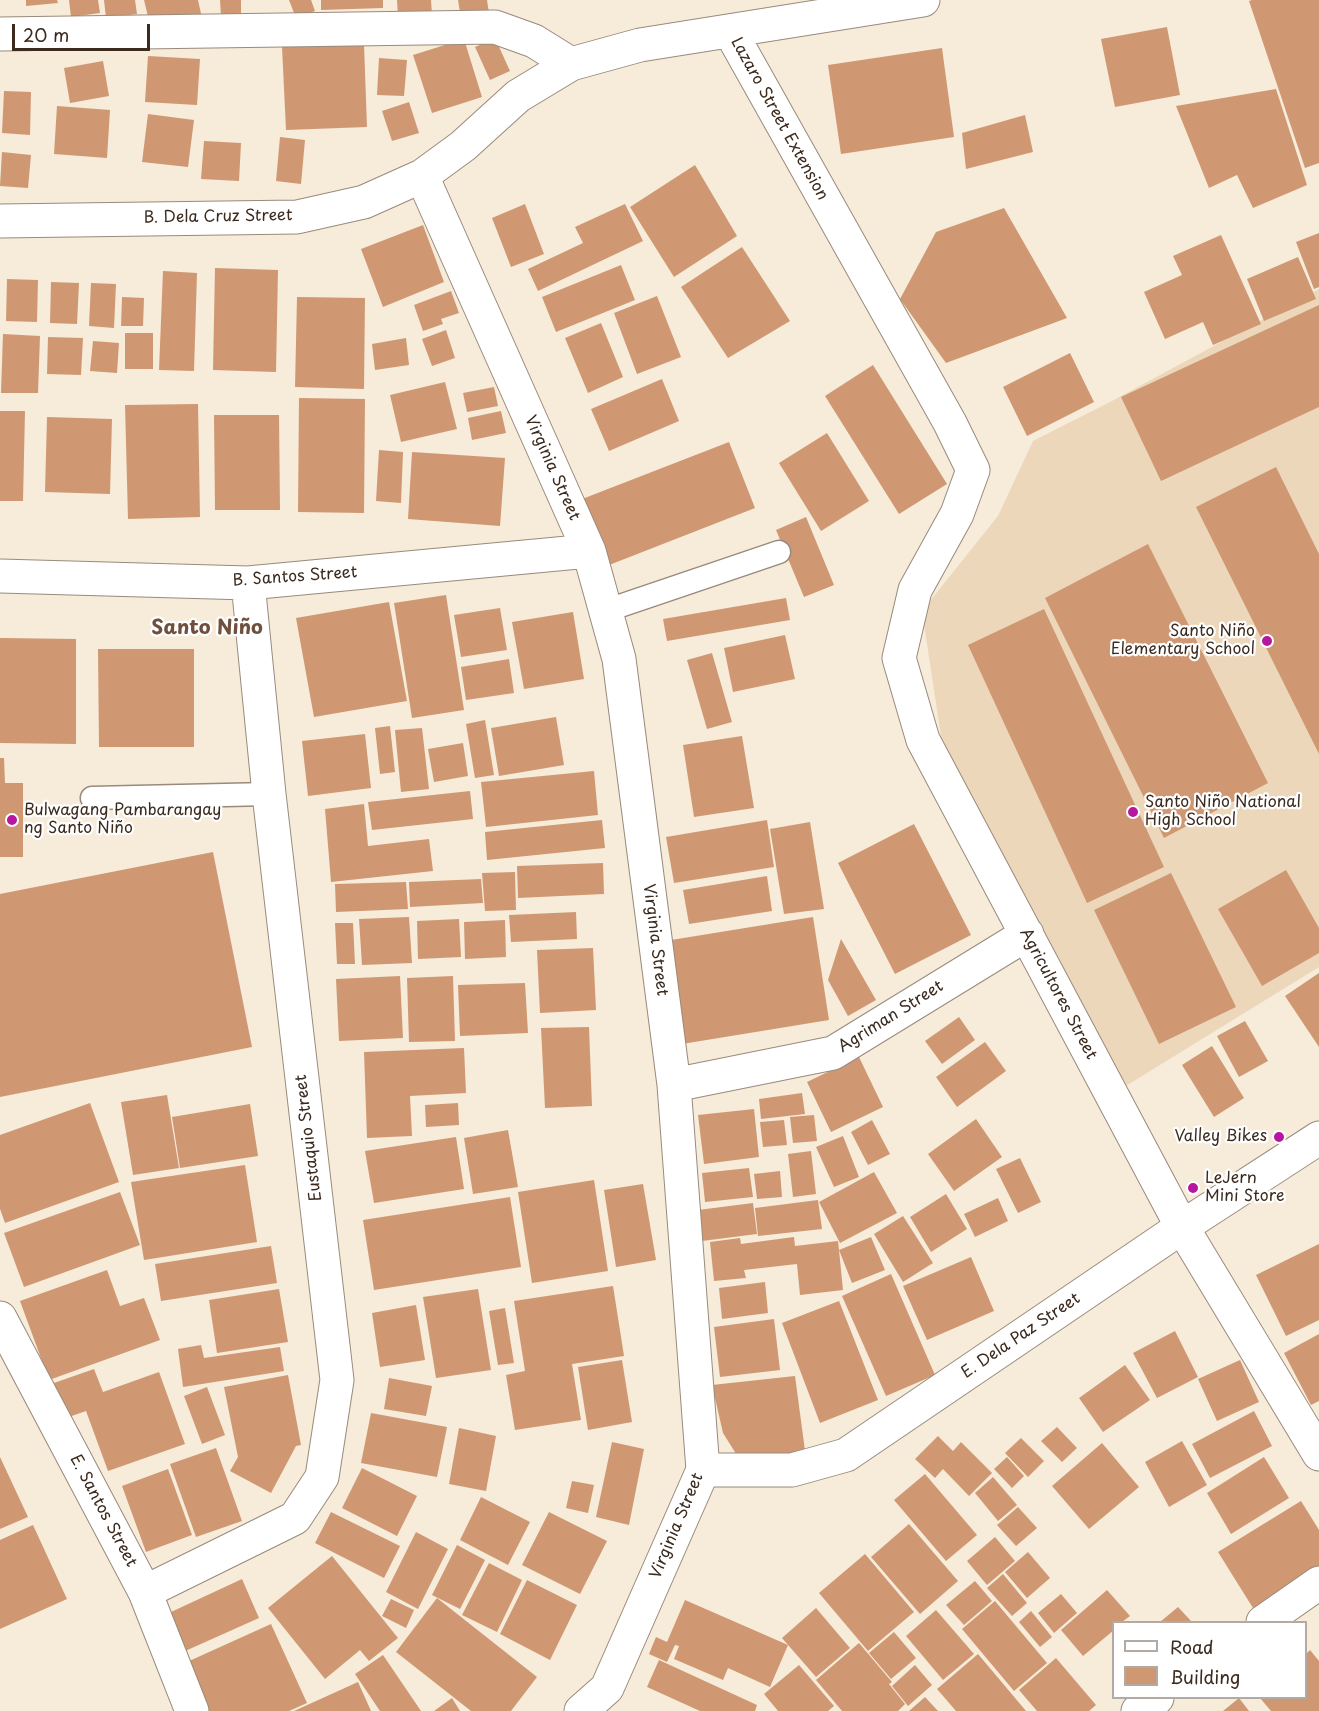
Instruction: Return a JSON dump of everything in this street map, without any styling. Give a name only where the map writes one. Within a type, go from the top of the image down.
[{"type":"street","points":[[730,31],[923,0]]},
{"type":"street","points":[[0,34],[495,27],[534,41],[572,64]]},
{"type":"street","name":"Lazaro Street Extension","points":[[572,64],[640,45],[730,31],[950,423],[973,470],[957,514]]},
{"type":"street","name":"B. Dela Cruz Street","points":[[0,220],[297,217],[364,202],[422,176],[463,146],[519,96],[572,64]]},
{"type":"street","name":"Virginia Street","points":[[422,176],[589,550],[619,659],[674,1085],[703,1470],[607,1688],[581,1711]]},
{"type":"street","name":"Agricultores Street","points":[[957,514],[915,590],[899,658],[923,740],[1182,1227],[1319,1454]]},
{"type":"street","name":"B. Santos Street","points":[[0,576],[248,583],[589,550]]},
{"type":"street","name":"Eustaquio Street","points":[[145,1592],[295,1518],[322,1477],[337,1380],[269,794],[248,583]]},
{"type":"street","name":"Agriman Street","points":[[674,1085],[833,1053],[1027,934]]},
{"type":"street","name":"E. Dela Paz Street","points":[[703,1470],[792,1470],[846,1455],[1182,1227],[1319,1138]]},
{"type":"street","name":"E. Santos Street","points":[[0,1318],[145,1592],[192,1711]]},
{"type":"street","points":[[1266,1621],[1319,1583]]},
{"type":"street","points":[[1138,1711],[1156,1699]]},
{"type":"lane","points":[[605,611],[779,552]]},
{"type":"lane","points":[[92,798],[269,794]]},
{"type":"shaded area","name":"Santo Niño National High School","points":[[1319,289],[1319,967],[1116,1092],[942,743],[922,611],[998,516],[1033,441]]},
{"type":"building","points":[[26,0],[57,0],[58,3],[26,6]]},
{"type":"building","points":[[69,0],[98,0],[100,13],[71,17]]},
{"type":"building","points":[[104,0],[135,0],[137,14],[106,18]]},
{"type":"building","points":[[144,0],[198,0],[202,18],[151,29]]},
{"type":"building","points":[[220,0],[241,0],[241,15],[221,16]]},
{"type":"building","points":[[289,0],[311,0],[315,11],[296,18]]},
{"type":"building","points":[[321,0],[383,0],[383,8],[321,10]]},
{"type":"building","points":[[397,0],[431,0],[432,15],[398,17]]},
{"type":"building","points":[[458,0],[487,0],[489,13],[461,18]]},
{"type":"building","points":[[1319,0],[1319,163],[1305,168],[1249,1]]},
{"type":"building","points":[[1167,27],[1180,95],[1115,107],[1101,39]]},
{"type":"building","points":[[495,38],[510,71],[490,80],[475,47]]},
{"type":"building","points":[[464,39],[482,97],[432,113],[413,55]]},
{"type":"building","points":[[364,44],[367,127],[286,130],[282,47]]},
{"type":"building","points":[[942,48],[954,137],[841,154],[828,65]]},
{"type":"building","points":[[148,56],[200,59],[197,105],[145,102]]},
{"type":"building","points":[[379,58],[407,60],[404,96],[377,95]]},
{"type":"building","points":[[103,61],[109,96],[70,103],[64,68]]},
{"type":"building","points":[[1276,89],[1307,185],[1253,208],[1237,175],[1209,188],[1176,106]]},
{"type":"building","points":[[4,91],[31,92],[30,135],[2,133]]},
{"type":"building","points":[[409,102],[419,133],[392,141],[382,111]]},
{"type":"building","points":[[57,106],[110,110],[107,158],[54,154]]},
{"type":"building","points":[[148,114],[194,120],[188,167],[142,162]]},
{"type":"building","points":[[1025,115],[1033,152],[966,169],[962,133]]},
{"type":"building","points":[[280,137],[305,140],[301,184],[276,181]]},
{"type":"building","points":[[204,141],[241,143],[239,181],[201,179]]},
{"type":"building","points":[[2,152],[31,155],[28,188],[0,186]]},
{"type":"building","points":[[695,165],[737,236],[674,277],[630,207]]},
{"type":"building","points":[[525,204],[544,254],[511,267],[492,218]]},
{"type":"building","points":[[625,204],[643,241],[538,291],[528,269],[583,243],[575,227]]},
{"type":"building","points":[[1004,208],[1067,318],[946,363],[900,299],[936,232]]},
{"type":"building","points":[[423,225],[444,282],[383,307],[361,249]]},
{"type":"building","points":[[1319,233],[1319,287],[1314,289],[1296,242]]},
{"type":"building","points":[[1221,235],[1261,324],[1213,345],[1203,322],[1165,339],[1144,292],[1182,275],[1173,256]]},
{"type":"building","points":[[742,247],[790,321],[728,358],[681,287]]},
{"type":"building","points":[[1298,257],[1316,299],[1264,321],[1247,279]]},
{"type":"building","points":[[621,265],[635,300],[556,332],[542,297]]},
{"type":"building","points":[[215,268],[278,270],[276,372],[213,370]]},
{"type":"building","points":[[163,271],[197,273],[194,371],[159,370]]},
{"type":"building","points":[[7,279],[38,280],[37,322],[6,321]]},
{"type":"building","points":[[51,282],[79,283],[77,324],[50,323]]},
{"type":"building","points":[[91,283],[116,284],[114,328],[89,326]]},
{"type":"building","points":[[451,291],[459,313],[441,319],[443,324],[423,331],[414,305]]},
{"type":"building","points":[[657,296],[681,357],[637,374],[614,313]]},
{"type":"building","points":[[122,297],[144,298],[143,326],[121,326]]},
{"type":"building","points":[[297,297],[365,298],[364,389],[295,387]]},
{"type":"building","points":[[1319,305],[1319,407],[1161,481],[1121,397]]},
{"type":"building","points":[[601,323],[623,377],[588,393],[565,338]]},
{"type":"building","points":[[446,330],[455,358],[432,366],[422,339]]},
{"type":"building","points":[[125,333],[153,333],[153,369],[125,369]]},
{"type":"building","points":[[3,334],[40,336],[38,393],[1,393]]},
{"type":"building","points":[[48,337],[83,338],[81,375],[47,374]]},
{"type":"building","points":[[406,338],[409,365],[375,370],[372,344]]},
{"type":"building","points":[[93,341],[119,343],[117,373],[90,371]]},
{"type":"building","points":[[1070,353],[1094,402],[1027,436],[1003,387]]},
{"type":"building","points":[[873,365],[947,484],[899,514],[825,396]]},
{"type":"building","points":[[662,379],[679,421],[609,451],[591,409]]},
{"type":"building","points":[[445,382],[457,429],[401,442],[390,395]]},
{"type":"building","points":[[494,387],[498,406],[467,412],[463,393]]},
{"type":"building","points":[[299,398],[365,399],[364,513],[298,512]]},
{"type":"building","points":[[198,404],[200,517],[128,519],[125,405]]},
{"type":"building","points":[[0,411],[25,411],[23,501],[0,501]]},
{"type":"building","points":[[501,411],[506,433],[472,440],[468,418]]},
{"type":"building","points":[[214,415],[279,415],[280,510],[215,510]]},
{"type":"building","points":[[47,417],[112,419],[110,494],[45,492]]},
{"type":"building","points":[[827,433],[869,501],[821,531],[779,463]]},
{"type":"building","points":[[729,442],[755,508],[604,567],[577,501]]},
{"type":"building","points":[[379,450],[403,452],[401,503],[376,501]]},
{"type":"building","points":[[412,452],[505,458],[500,526],[408,519]]},
{"type":"building","points":[[1276,467],[1319,554],[1319,754],[1196,507]]},
{"type":"building","points":[[806,517],[834,585],[804,597],[776,530]]},
{"type":"building","points":[[1148,544],[1268,783],[1164,838],[1045,598]]},
{"type":"building","points":[[446,595],[464,710],[412,718],[394,603]]},
{"type":"building","points":[[786,598],[790,620],[667,641],[663,619]]},
{"type":"building","points":[[389,602],[407,701],[314,717],[296,618]]},
{"type":"building","points":[[500,608],[507,650],[461,657],[454,615]]},
{"type":"building","points":[[1044,609],[1164,867],[1087,903],[968,645]]},
{"type":"building","points":[[573,612],[584,679],[524,689],[512,622]]},
{"type":"building","points":[[785,635],[795,679],[733,692],[724,648]]},
{"type":"building","points":[[0,638],[76,639],[76,744],[0,743]]},
{"type":"building","points":[[98,649],[194,649],[194,747],[99,747]]},
{"type":"building","points":[[712,653],[732,722],[707,729],[687,660]]},
{"type":"building","points":[[509,659],[514,693],[466,700],[461,667]]},
{"type":"building","points":[[556,717],[564,765],[499,776],[491,728]]},
{"type":"building","points":[[485,720],[494,775],[475,778],[466,724]]},
{"type":"building","points":[[390,726],[395,772],[380,774],[375,728]]},
{"type":"building","points":[[422,728],[429,789],[401,792],[395,730]]},
{"type":"building","points":[[365,734],[371,788],[308,796],[302,741]]},
{"type":"building","points":[[742,736],[754,808],[694,817],[683,745]]},
{"type":"building","points":[[463,743],[468,776],[434,782],[428,749]]},
{"type":"building","name":"Bulwagang Pambarangay ng Santo Niño","points":[[0,758],[4,758],[5,783],[23,783],[23,857],[0,857]]},
{"type":"building","points":[[594,771],[598,815],[486,827],[481,782]]},
{"type":"building","points":[[470,791],[473,819],[372,830],[368,802]]},
{"type":"building","points":[[364,804],[368,846],[429,839],[433,871],[331,882],[325,809]]},
{"type":"building","points":[[602,820],[605,848],[487,860],[485,832]]},
{"type":"building","points":[[767,820],[774,867],[674,883],[666,837]]},
{"type":"building","points":[[810,822],[824,909],[784,914],[770,829]]},
{"type":"building","points":[[914,824],[971,935],[895,974],[838,863]]},
{"type":"building","points":[[213,852],[252,1047],[0,1097],[0,894]]},
{"type":"building","points":[[603,863],[604,894],[518,898],[517,866]]},
{"type":"building","points":[[1286,870],[1319,928],[1319,953],[1262,986],[1218,909]]},
{"type":"building","points":[[515,872],[516,910],[485,911],[482,873]]},
{"type":"building","points":[[1171,873],[1236,1007],[1159,1044],[1094,910]]},
{"type":"building","points":[[767,876],[772,911],[689,924],[683,890]]},
{"type":"building","points":[[481,879],[483,903],[410,907],[409,882]]},
{"type":"building","points":[[406,882],[408,909],[336,912],[335,884]]},
{"type":"building","points":[[576,912],[577,939],[511,942],[509,915]]},
{"type":"building","points":[[409,917],[412,963],[362,965],[359,919]]},
{"type":"building","points":[[813,917],[829,1020],[682,1044],[665,941]]},
{"type":"building","points":[[459,919],[461,957],[418,959],[417,921]]},
{"type":"building","points":[[505,920],[506,957],[465,959],[464,922]]},
{"type":"building","points":[[335,923],[353,923],[355,964],[337,964]]},
{"type":"building","points":[[841,939],[876,1000],[848,1016],[828,980]]},
{"type":"building","points":[[593,948],[596,1010],[540,1013],[537,950]]},
{"type":"building","points":[[1319,973],[1319,1047],[1285,996]]},
{"type":"building","points":[[400,976],[403,1038],[339,1041],[336,979]]},
{"type":"building","points":[[453,976],[455,1041],[409,1042],[407,978]]},
{"type":"building","points":[[525,983],[528,1033],[460,1036],[458,985]]},
{"type":"building","points":[[959,1017],[975,1040],[942,1064],[925,1041]]},
{"type":"building","points":[[1245,1021],[1268,1061],[1239,1077],[1217,1036]]},
{"type":"building","points":[[589,1027],[592,1106],[545,1108],[541,1028]]},
{"type":"building","points":[[985,1042],[1006,1071],[957,1107],[936,1077]]},
{"type":"building","points":[[1212,1046],[1244,1098],[1214,1117],[1182,1065]]},
{"type":"building","points":[[464,1048],[466,1093],[410,1096],[412,1136],[367,1138],[364,1052]]},
{"type":"building","points":[[859,1057],[883,1107],[831,1132],[807,1082]]},
{"type":"building","points":[[802,1093],[805,1114],[761,1119],[759,1099]]},
{"type":"building","points":[[167,1095],[179,1168],[133,1175],[121,1102]]},
{"type":"building","points":[[90,1103],[119,1182],[5,1223],[0,1209],[0,1135]]},
{"type":"building","points":[[458,1103],[459,1125],[426,1127],[425,1105]]},
{"type":"building","points":[[250,1104],[258,1156],[180,1168],[172,1117]]},
{"type":"building","points":[[754,1109],[759,1157],[704,1164],[698,1115]]},
{"type":"building","points":[[814,1115],[817,1141],[793,1143],[790,1117]]},
{"type":"building","points":[[976,1119],[1002,1157],[954,1191],[928,1154]]},
{"type":"building","points":[[784,1120],[787,1145],[763,1147],[760,1122]]},
{"type":"building","points":[[872,1120],[890,1154],[868,1165],[851,1132]]},
{"type":"building","points":[[508,1130],[518,1187],[473,1194],[464,1138]]},
{"type":"building","points":[[843,1136],[859,1177],[834,1187],[816,1147]]},
{"type":"building","points":[[456,1137],[464,1189],[374,1203],[365,1151]]},
{"type":"building","points":[[811,1151],[816,1194],[793,1197],[788,1154]]},
{"type":"building","points":[[1020,1158],[1041,1202],[1018,1213],[996,1169]]},
{"type":"building","points":[[245,1165],[257,1242],[144,1260],[131,1182]]},
{"type":"building","points":[[749,1168],[753,1197],[705,1202],[702,1173]]},
{"type":"building","points":[[780,1171],[782,1197],[757,1199],[754,1174]]},
{"type":"building","points":[[874,1172],[897,1213],[840,1243],[819,1202]]},
{"type":"building","points":[[594,1180],[608,1271],[532,1283],[518,1192]]},
{"type":"building","points":[[643,1184],[656,1260],[616,1267],[604,1190]]},
{"type":"building","points":[[120,1192],[140,1245],[24,1287],[4,1233]]},
{"type":"building","points":[[946,1194],[967,1229],[931,1252],[910,1217]]},
{"type":"building","points":[[510,1197],[521,1267],[374,1290],[363,1220]]},
{"type":"building","points":[[998,1198],[1008,1221],[975,1237],[964,1214]]},
{"type":"building","points":[[818,1200],[822,1229],[758,1236],[755,1208]]},
{"type":"building","points":[[753,1203],[757,1234],[702,1241],[698,1210]]},
{"type":"building","points":[[903,1216],[933,1263],[903,1282],[874,1234]]},
{"type":"building","points":[[794,1237],[795,1246],[838,1241],[843,1290],[800,1295],[797,1264],[744,1270],[746,1278],[714,1281],[710,1242],[740,1238],[741,1244]]},
{"type":"building","points":[[871,1237],[885,1270],[852,1283],[839,1250]]},
{"type":"building","points":[[1319,1244],[1319,1320],[1286,1336],[1256,1275]]},
{"type":"building","points":[[271,1246],[277,1283],[161,1301],[155,1264]]},
{"type":"building","points":[[971,1257],[994,1311],[927,1340],[903,1286]]},
{"type":"building","points":[[107,1270],[120,1306],[144,1298],[160,1340],[49,1380],[20,1301]]},
{"type":"building","points":[[891,1274],[935,1375],[886,1396],[842,1296]]},
{"type":"building","points":[[765,1282],[768,1313],[722,1319],[719,1288]]},
{"type":"building","points":[[613,1286],[624,1356],[572,1364],[581,1420],[515,1430],[506,1375],[525,1371],[514,1301]]},
{"type":"building","points":[[279,1289],[288,1342],[217,1353],[209,1300]]},
{"type":"building","points":[[478,1289],[491,1370],[436,1378],[423,1297]]},
{"type":"building","points":[[839,1301],[878,1400],[820,1423],[782,1323]]},
{"type":"building","points":[[416,1305],[425,1360],[380,1367],[372,1313]]},
{"type":"building","points":[[505,1308],[514,1363],[498,1365],[489,1311]]},
{"type":"building","points":[[774,1319],[780,1370],[720,1377],[714,1327]]},
{"type":"building","points":[[1175,1331],[1198,1377],[1157,1398],[1133,1353]]},
{"type":"building","points":[[1319,1334],[1319,1401],[1311,1405],[1284,1353]]},
{"type":"building","points":[[201,1345],[204,1358],[280,1347],[284,1371],[183,1387],[178,1349]]},
{"type":"building","points":[[622,1360],[632,1422],[588,1430],[578,1367]]},
{"type":"building","points":[[1240,1360],[1259,1402],[1217,1421],[1198,1379]]},
{"type":"building","points":[[1125,1365],[1150,1400],[1103,1432],[1079,1398]]},
{"type":"building","points":[[94,1369],[103,1392],[159,1372],[185,1444],[108,1471],[86,1411],[63,1419],[51,1384]]},
{"type":"building","points":[[288,1375],[301,1445],[296,1446],[271,1493],[230,1471],[238,1457],[224,1387]]},
{"type":"building","points":[[795,1376],[806,1458],[738,1457],[723,1433],[712,1385]]},
{"type":"building","points":[[389,1378],[432,1386],[426,1416],[384,1409]]},
{"type":"building","points":[[207,1387],[225,1435],[202,1444],[184,1396]]},
{"type":"building","points":[[1254,1411],[1272,1446],[1210,1478],[1192,1444]]},
{"type":"building","points":[[371,1413],[447,1427],[437,1477],[361,1463]]},
{"type":"building","points":[[1057,1427],[1077,1448],[1062,1462],[1041,1441]]},
{"type":"building","points":[[459,1428],[496,1436],[486,1491],[449,1484]]},
{"type":"building","points":[[938,1436],[953,1451],[961,1442],[992,1473],[969,1496],[943,1469],[935,1478],[915,1459]]},
{"type":"building","points":[[1021,1438],[1044,1461],[1028,1477],[1005,1453]]},
{"type":"building","points":[[1182,1441],[1207,1485],[1169,1507],[1145,1462]]},
{"type":"building","points":[[612,1442],[644,1449],[629,1525],[596,1517]]},
{"type":"building","points":[[1102,1443],[1139,1487],[1089,1529],[1052,1486]]},
{"type":"building","points":[[216,1448],[242,1521],[196,1537],[170,1464]]},
{"type":"building","points":[[0,1457],[28,1517],[0,1529]]},
{"type":"building","points":[[1007,1457],[1024,1476],[1012,1488],[994,1469]]},
{"type":"building","points":[[1264,1457],[1289,1498],[1231,1534],[1207,1493]]},
{"type":"building","points":[[362,1468],[417,1496],[397,1536],[342,1508]]},
{"type":"building","points":[[168,1469],[192,1535],[146,1552],[122,1486]]},
{"type":"building","points":[[925,1474],[977,1535],[946,1561],[894,1500]]},
{"type":"building","points":[[993,1477],[1017,1505],[998,1521],[975,1493]]},
{"type":"building","points":[[572,1481],[594,1485],[588,1513],[566,1508]]},
{"type":"building","points":[[481,1497],[530,1522],[508,1565],[460,1540]]},
{"type":"building","points":[[1301,1501],[1319,1530],[1319,1568],[1253,1608],[1218,1552]]},
{"type":"building","points":[[1018,1507],[1037,1528],[1016,1546],[997,1525]]},
{"type":"building","points":[[331,1512],[400,1546],[384,1578],[315,1543]]},
{"type":"building","points":[[549,1512],[607,1541],[580,1594],[522,1565]]},
{"type":"building","points":[[909,1524],[958,1581],[920,1614],[871,1557]]},
{"type":"building","points":[[33,1525],[67,1599],[0,1629],[0,1540]]},
{"type":"building","points":[[416,1532],[448,1549],[418,1609],[386,1592]]},
{"type":"building","points":[[995,1537],[1015,1561],[987,1585],[967,1561]]},
{"type":"building","points":[[457,1545],[485,1560],[460,1609],[432,1595]]},
{"type":"building","points":[[1028,1552],[1050,1578],[1027,1598],[1005,1572]]},
{"type":"building","points":[[865,1554],[914,1612],[868,1651],[819,1593]]},
{"type":"building","points":[[332,1556],[398,1638],[369,1661],[360,1650],[325,1679],[268,1608]]},
{"type":"building","points":[[489,1563],[522,1580],[497,1632],[462,1615]]},
{"type":"building","points":[[1003,1574],[1027,1603],[1012,1616],[987,1588]]},
{"type":"building","points":[[242,1579],[259,1618],[174,1656],[156,1619]]},
{"type":"building","points":[[527,1580],[577,1605],[550,1660],[500,1634]]},
{"type":"building","points":[[975,1581],[992,1601],[964,1625],[946,1605]]},
{"type":"building","points":[[1107,1590],[1130,1616],[1123,1621],[1112,1621],[1112,1632],[1083,1656],[1061,1630]]},
{"type":"building","points":[[1061,1594],[1077,1613],[1054,1633],[1038,1613]]},
{"type":"building","points":[[437,1598],[537,1677],[511,1711],[471,1711],[396,1652]]},
{"type":"building","points":[[391,1599],[414,1610],[406,1628],[382,1616]]},
{"type":"building","points":[[685,1600],[788,1645],[770,1687],[728,1668],[723,1680],[674,1659],[679,1646],[675,1645],[667,1662],[649,1654],[656,1637],[667,1642]]},
{"type":"building","points":[[995,1601],[1047,1663],[1014,1691],[962,1629]]},
{"type":"building","points":[[1178,1607],[1191,1621],[1161,1621]]},
{"type":"building","points":[[816,1608],[850,1648],[816,1677],[782,1638]]},
{"type":"building","points":[[936,1610],[974,1654],[943,1680],[906,1636]]},
{"type":"building","points":[[1031,1611],[1052,1637],[1040,1647],[1019,1622]]},
{"type":"building","points":[[271,1624],[307,1703],[289,1711],[209,1711],[187,1662]]},
{"type":"building","points":[[894,1632],[916,1658],[891,1679],[869,1653]]},
{"type":"building","points":[[859,1643],[892,1682],[889,1684],[905,1704],[898,1711],[842,1711],[816,1680]]},
{"type":"building","points":[[1310,1650],[1319,1661],[1319,1711],[1271,1711],[1261,1699],[1307,1699],[1307,1653]]},
{"type":"building","points":[[978,1654],[1026,1711],[956,1711],[937,1689]]},
{"type":"building","points":[[383,1655],[421,1711],[380,1711],[355,1674]]},
{"type":"building","points":[[1056,1658],[1096,1705],[1089,1711],[1037,1711],[1019,1690]]},
{"type":"building","points":[[659,1660],[757,1705],[755,1711],[700,1711],[647,1687]]},
{"type":"building","points":[[799,1665],[834,1706],[828,1711],[778,1711],[764,1694]]},
{"type":"building","points":[[915,1665],[932,1685],[908,1706],[892,1686]]},
{"type":"building","points":[[358,1682],[371,1711],[294,1711]]},
{"type":"building","points":[[925,1697],[938,1711],[909,1711]]},
{"type":"building","points":[[452,1698],[460,1711],[434,1711]]},
{"type":"building","points":[[1240,1699],[1249,1711],[1223,1711]]},
{"type":"place","name":"Santo Niño Elementary School","points":[[1267,641]]},
{"type":"place","name":"Santo Niño National High School","points":[[1133,812]]},
{"type":"place","name":"Bulwagang Pambarangay ng Santo Niño","points":[[12,820]]},
{"type":"place","name":"Valley Bikes","points":[[1279,1137]]},
{"type":"place","name":"LeJern Mini Store","points":[[1193,1188]]},
{"type":"district","name":"Santo Niño","points":[[207,628]]}]
